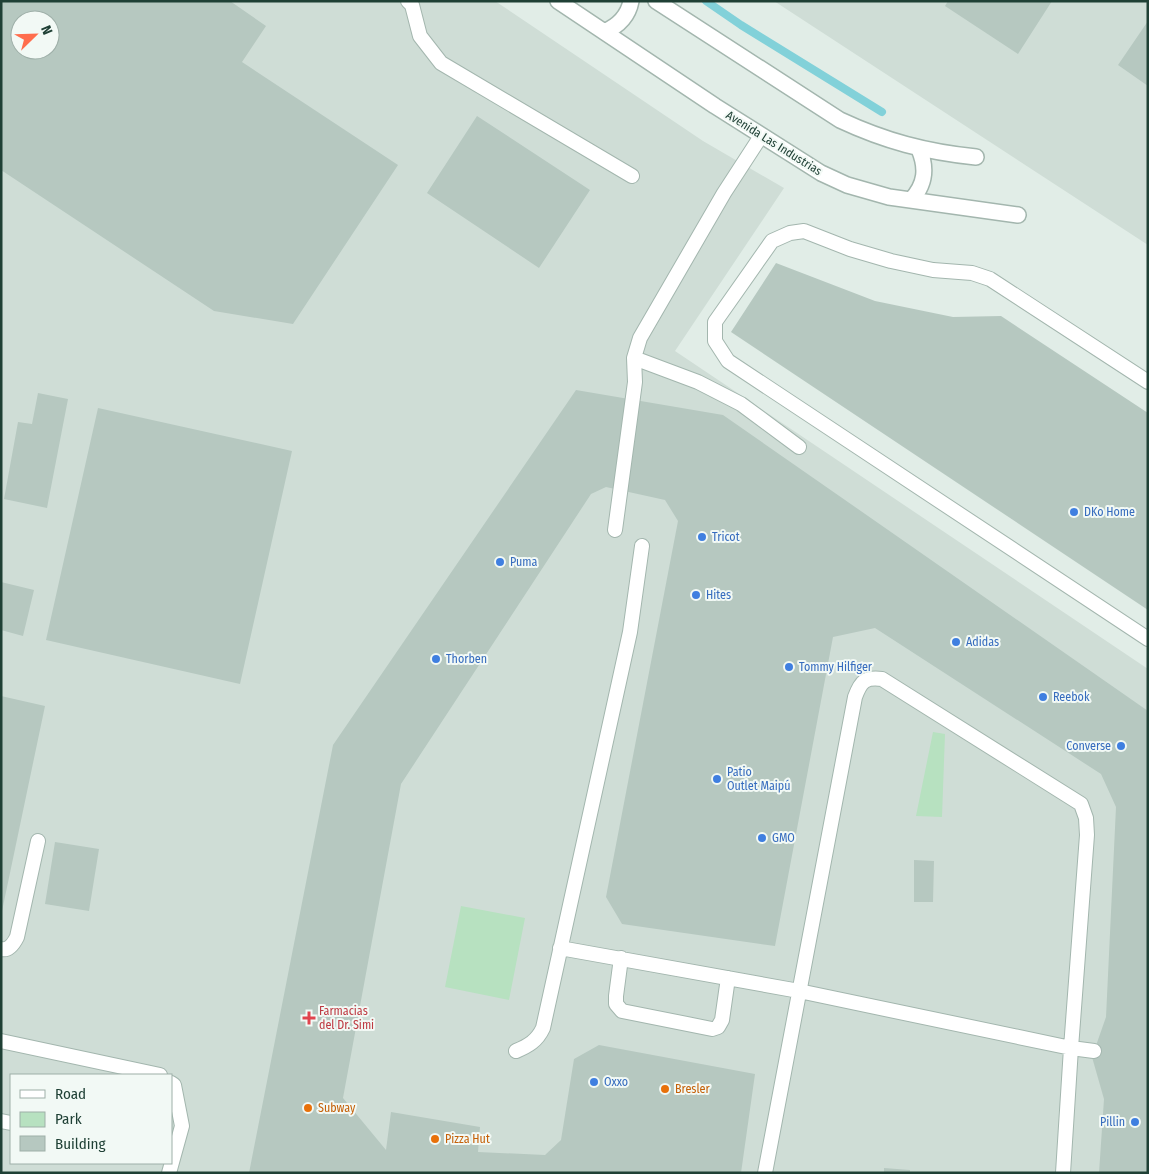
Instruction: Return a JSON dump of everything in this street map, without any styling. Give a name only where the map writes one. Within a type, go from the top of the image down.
[{"type":"street","name":"Avenida Las Industrias","points":[[558,1],[761,136],[821,173],[847,185],[882,195],[1018,215]]},
{"type":"street","points":[[604,32],[620,22],[626,15],[631,1]]},
{"type":"street","points":[[656,1],[840,120],[883,138],[919,149],[976,157]]},
{"type":"street","points":[[911,200],[918,193],[924,177],[925,167],[919,149]]},
{"type":"lane","points":[[408,1],[412,5],[420,36],[441,63],[632,176]]},
{"type":"lane","points":[[615,530],[635,382],[634,358],[640,338],[719,201],[761,136]]},
{"type":"lane","points":[[1148,382],[990,280],[972,273],[933,270],[891,262],[850,249],[804,231],[790,233],[772,241],[715,322],[715,341],[728,361],[1148,639]]},
{"type":"lane","points":[[634,358],[698,382],[741,404],[799,447]]},
{"type":"lane","points":[[516,1051],[530,1045],[538,1038],[543,1028],[630,632],[642,546]]},
{"type":"lane","points":[[764,1173],[855,696],[860,684],[871,678],[882,679],[1081,804],[1086,818],[1087,835],[1070,1048],[1063,1173]]},
{"type":"lane","points":[[1,949],[4,950],[12,945],[18,937],[38,841]]},
{"type":"lane","points":[[560,948],[799,991],[1070,1048],[1094,1051]]},
{"type":"lane","points":[[621,958],[616,1004],[622,1011],[712,1029],[718,1027],[722,1020],[728,978]]},
{"type":"lane","points":[[1,1041],[155,1074]]},
{"type":"lane","points":[[172,1084],[182,1126],[172,1159]]},
{"type":"shaded area","points":[[1,1],[495,1],[703,141],[784,188],[675,351],[1148,669],[1148,1173],[1,1173]]},
{"type":"shaded area","points":[[774,1],[1148,1],[1148,245]]},
{"type":"green space","points":[[933,732],[945,734],[942,817],[916,816]]},
{"type":"green space","points":[[461,906],[525,918],[509,1000],[445,987]]},
{"type":"building","points":[[1,1],[230,1],[266,26],[242,62],[398,165],[293,324],[214,311],[1,170]]},
{"type":"building","points":[[948,1],[1052,1],[1018,54],[945,6]]},
{"type":"building","points":[[1148,21],[1148,86],[1118,65]]},
{"type":"building","points":[[477,116],[590,190],[539,268],[427,193]]},
{"type":"building","name":"DKo Home","points":[[776,263],[875,301],[953,317],[1001,316],[1148,413],[1148,610],[731,332]]},
{"type":"building","name":"Patio Outlet Maipú","points":[[576,390],[723,415],[1148,711],[1148,1173],[1099,1173],[1104,1099],[1092,1057],[1106,1017],[1116,807],[1101,774],[875,628],[833,637],[775,946],[622,924],[606,897],[678,521],[665,500],[606,487],[591,494],[401,784],[343,1098],[386,1150],[391,1112],[480,1127],[478,1152],[545,1155],[561,1140],[574,1059],[599,1045],[755,1074],[741,1173],[249,1173],[333,745]]},
{"type":"building","points":[[38,393],[68,399],[47,508],[4,499],[18,422],[32,424]]},
{"type":"building","points":[[98,408],[292,451],[240,684],[46,640]]},
{"type":"building","points":[[1,582],[34,590],[23,636],[1,630]]},
{"type":"building","points":[[1,696],[45,706],[2,911],[1,911]]},
{"type":"building","points":[[55,842],[99,849],[89,911],[45,904]]},
{"type":"building","points":[[914,860],[934,861],[933,902],[914,902]]},
{"type":"building","points":[[884,1168],[910,1170],[910,1173],[884,1173]]},
{"type":"waterway","points":[[706,1],[741,25],[882,112]]},
{"type":"place","name":"DKo Home","points":[[1074,512]]},
{"type":"place","name":"Tricot","points":[[702,537]]},
{"type":"place","name":"Puma","points":[[500,562]]},
{"type":"place","name":"Hites","points":[[696,595]]},
{"type":"place","name":"Adidas","points":[[956,642]]},
{"type":"place","name":"Thorben","points":[[436,659]]},
{"type":"place","name":"Tommy Hilfiger","points":[[789,667]]},
{"type":"place","name":"Reebok","points":[[1043,697]]},
{"type":"place","name":"Converse","points":[[1121,746]]},
{"type":"place","name":"Patio Outlet Maipú","points":[[717,779]]},
{"type":"place","name":"GMO","points":[[762,838]]},
{"type":"place","name":"Farmacias del Dr. Simi","points":[[309,1018]]},
{"type":"place","name":"Oxxo","points":[[594,1082]]},
{"type":"place","name":"Bresler","points":[[665,1089]]},
{"type":"place","name":"Subway","points":[[308,1108]]},
{"type":"place","name":"Pillin","points":[[1135,1122]]},
{"type":"place","name":"Pizza Hut","points":[[435,1139]]}]
